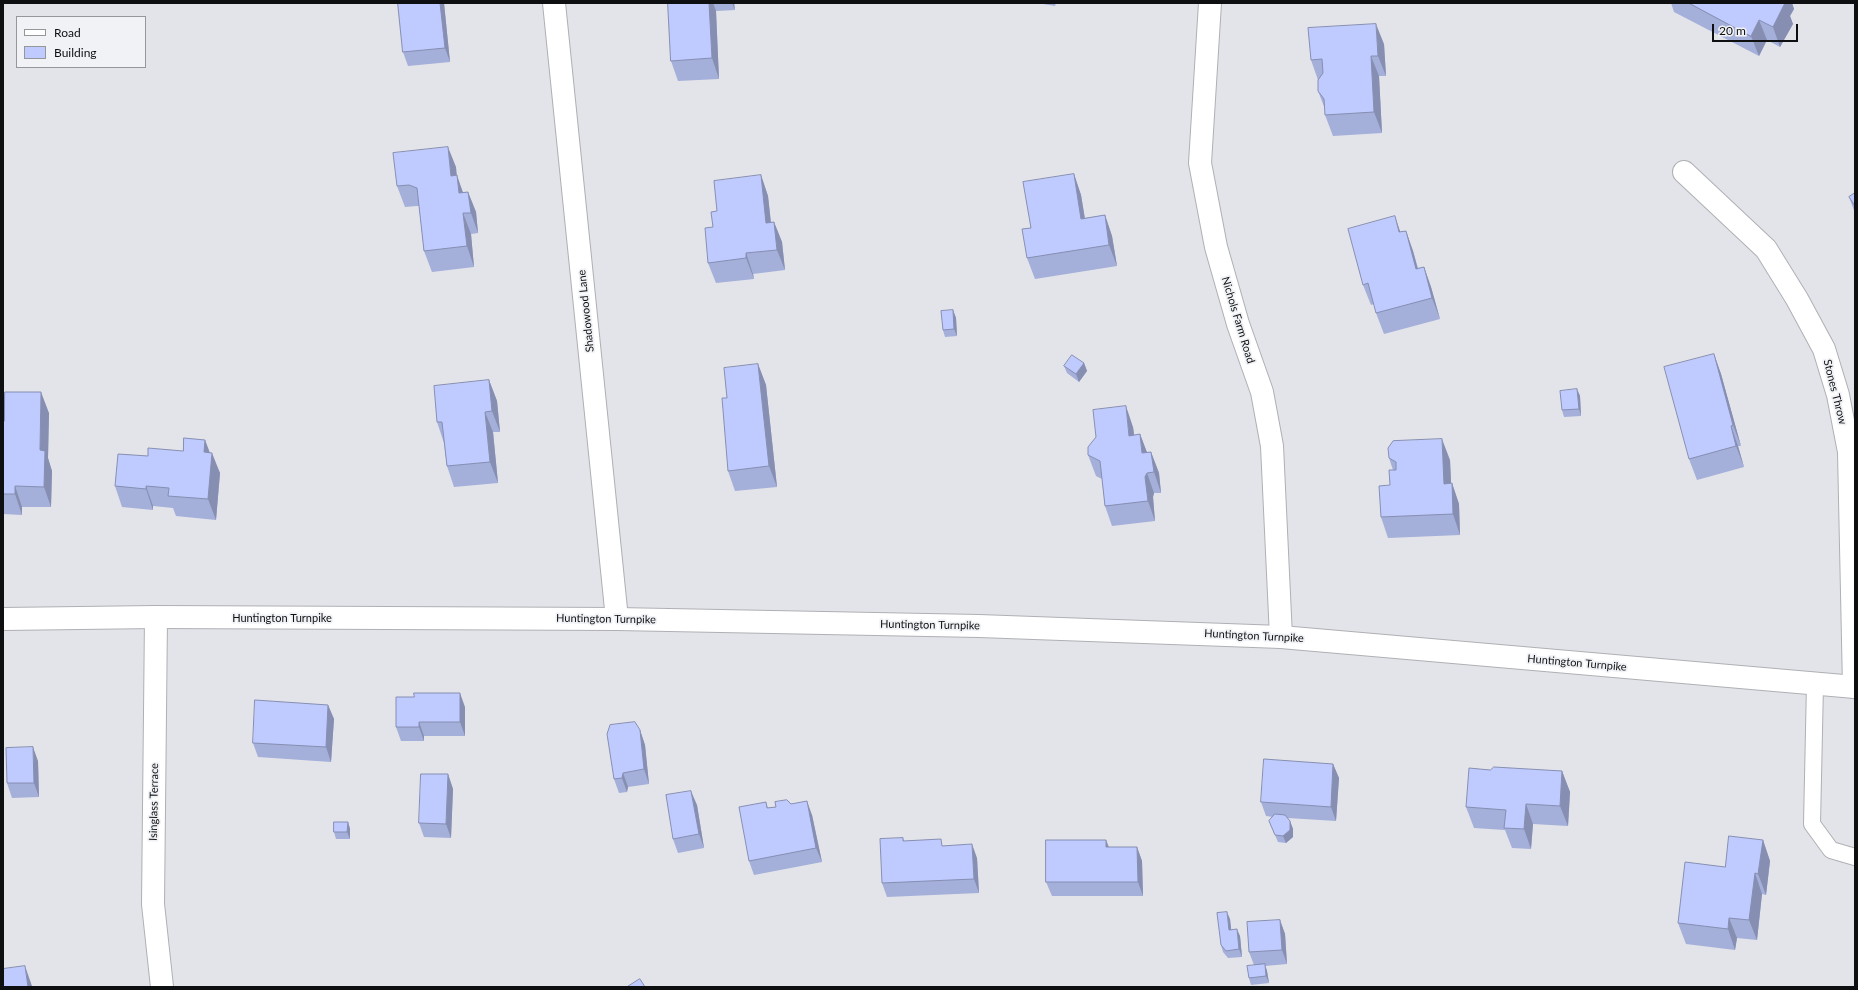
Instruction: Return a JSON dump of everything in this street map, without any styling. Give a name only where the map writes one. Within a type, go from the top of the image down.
[{"type":"street","name":"Shadowood Lane","points":[[554,3],[617,619]]},
{"type":"street","name":"Nichols Farm Road","points":[[1210,3],[1200,163],[1216,247],[1238,324],[1262,392],[1272,446],[1281,637]]},
{"type":"street","name":"Stones Throw","points":[[1684,172],[1766,249],[1797,299],[1824,349],[1838,395],[1849,452],[1854,687]]},
{"type":"street","name":"Huntington Turnpike","points":[[3,620],[156,617],[617,619],[999,626],[1281,637],[1854,687]]},
{"type":"street","name":"Isinglass Terrace","points":[[156,617],[153,904],[162,987]]},
{"type":"lane","points":[[1815,684],[1812,824],[1831,850],[1855,857]]},
{"type":"building","points":[[398,3],[440,3],[445,48],[403,52]]},
{"type":"building","points":[[668,3],[709,3],[712,58],[671,61]]},
{"type":"building","points":[[1689,3],[1785,3],[1773,27],[1759,20],[1751,36]]},
{"type":"building","points":[[1376,24],[1378,56],[1371,56],[1374,112],[1325,115],[1324,99],[1318,91],[1318,80],[1323,73],[1322,59],[1311,60],[1308,28]]},
{"type":"building","points":[[448,147],[451,176],[457,175],[459,193],[468,192],[471,213],[463,213],[467,246],[424,251],[417,188],[409,185],[397,186],[393,153]]},
{"type":"building","points":[[1074,174],[1081,219],[1105,215],[1109,245],[1027,258],[1022,229],[1031,228],[1023,182]]},
{"type":"building","points":[[761,175],[766,223],[774,222],[777,250],[746,253],[746,258],[708,263],[705,228],[713,227],[711,212],[717,211],[714,181]]},
{"type":"building","points":[[1855,193],[1855,206],[1849,197]]},
{"type":"building","points":[[1395,216],[1399,232],[1406,231],[1416,269],[1424,267],[1432,298],[1376,313],[1368,283],[1363,285],[1348,229]]},
{"type":"building","points":[[953,310],[954,329],[943,330],[941,311]]},
{"type":"building","points":[[1714,354],[1733,425],[1731,426],[1736,446],[1689,459],[1664,367]]},
{"type":"building","points":[[1072,355],[1084,363],[1076,374],[1064,366]]},
{"type":"building","points":[[758,364],[769,466],[728,471],[722,398],[727,398],[724,368]]},
{"type":"building","points":[[489,380],[492,411],[485,412],[490,462],[447,466],[442,422],[437,422],[434,386]]},
{"type":"building","points":[[1577,389],[1579,409],[1562,410],[1560,391]]},
{"type":"building","points":[[5,392],[41,392],[40,450],[45,451],[44,487],[15,486],[15,494],[3,494],[3,421]]},
{"type":"building","points":[[1126,406],[1129,436],[1140,434],[1142,453],[1151,452],[1154,472],[1147,473],[1145,477],[1148,501],[1105,506],[1100,461],[1088,455],[1088,447],[1096,437],[1093,410]]},
{"type":"building","points":[[184,438],[205,440],[204,452],[212,453],[208,499],[168,496],[169,488],[146,486],[146,489],[115,486],[118,454],[148,456],[148,448],[183,451]]},
{"type":"building","points":[[1442,439],[1444,484],[1452,483],[1453,514],[1381,517],[1379,486],[1390,485],[1389,470],[1396,470],[1396,462],[1389,458],[1388,448],[1393,441]]},
{"type":"building","points":[[414,693],[460,693],[460,722],[419,722],[419,727],[396,727],[396,697],[414,697]]},
{"type":"building","points":[[255,700],[328,705],[326,747],[253,743]]},
{"type":"building","points":[[635,722],[640,730],[644,769],[623,773],[622,778],[614,779],[607,734],[610,725]]},
{"type":"building","points":[[33,747],[34,783],[7,783],[6,748]]},
{"type":"building","points":[[1264,759],[1333,764],[1331,807],[1261,802]]},
{"type":"building","points":[[1494,767],[1562,771],[1560,806],[1526,804],[1524,829],[1504,828],[1506,810],[1466,807],[1469,768],[1490,770]]},
{"type":"building","points":[[421,774],[448,774],[446,824],[419,823]]},
{"type":"building","points":[[691,791],[699,834],[673,839],[666,795]]},
{"type":"building","points":[[787,800],[791,804],[807,801],[816,848],[749,861],[739,807],[766,802],[767,808],[776,807],[775,802]]},
{"type":"building","points":[[1275,814],[1285,815],[1290,821],[1290,830],[1283,836],[1275,835],[1269,821]]},
{"type":"building","points":[[334,822],[348,822],[347,832],[334,832]]},
{"type":"building","points":[[1729,836],[1763,840],[1758,874],[1755,873],[1749,920],[1729,918],[1728,929],[1678,923],[1685,862],[1725,867]]},
{"type":"building","points":[[903,838],[903,841],[941,839],[942,846],[972,844],[974,879],[882,883],[880,839]]},
{"type":"building","points":[[1046,840],[1106,840],[1106,847],[1137,847],[1138,882],[1046,882]]},
{"type":"building","points":[[1227,912],[1229,930],[1237,929],[1239,949],[1226,951],[1221,945],[1217,913]]},
{"type":"building","points":[[1280,920],[1282,950],[1249,952],[1247,922]]},
{"type":"building","points":[[1265,964],[1266,976],[1249,978],[1247,966]]},
{"type":"building","points":[[25,966],[28,987],[3,987],[3,969]]},
{"type":"building","points":[[640,979],[645,987],[627,987]]}]
